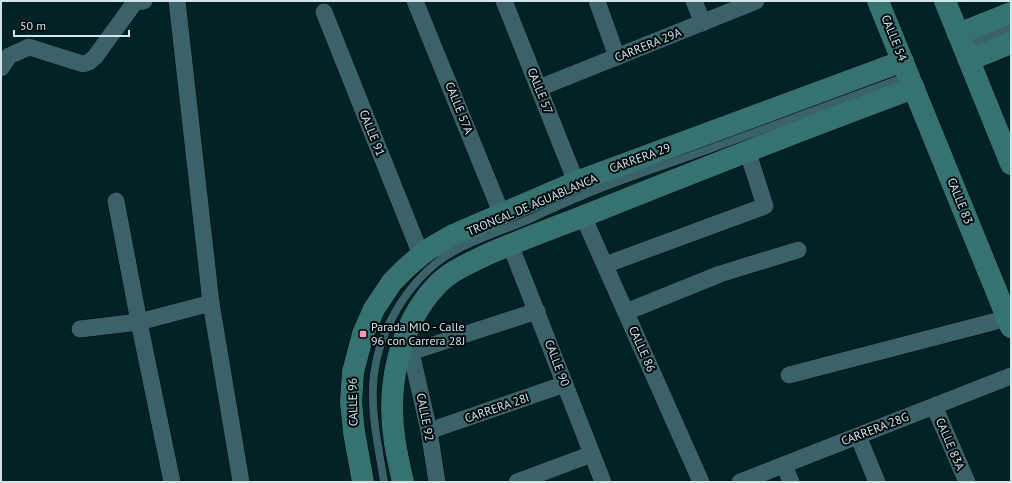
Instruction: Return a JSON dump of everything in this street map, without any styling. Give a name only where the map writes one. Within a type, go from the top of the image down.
[{"type":"street","points":[[1,68],[9,56],[29,47],[83,64],[89,62],[95,57],[136,2],[144,1]]},
{"type":"street","points":[[177,1],[211,303],[241,482]]},
{"type":"street","name":"CALLE 57A","points":[[415,1],[502,215]]},
{"type":"street","name":"CALLE 57","points":[[504,1],[576,182]]},
{"type":"street","points":[[597,1],[618,57]]},
{"type":"street","points":[[694,1],[703,22]]},
{"type":"street","name":"CARRERA 29A","points":[[539,88],[756,1]]},
{"type":"street","name":"CALLE 54","points":[[878,1],[909,75]]},
{"type":"street","points":[[945,1],[1011,162]]},
{"type":"street","name":"CALLE 91","points":[[324,12],[421,255]]},
{"type":"street","points":[[964,47],[1011,13]]},
{"type":"street","points":[[964,47],[1011,43]]},
{"type":"street","points":[[978,82],[981,70],[989,60],[1011,50]]},
{"type":"street","points":[[403,482],[394,442],[392,414],[393,383],[405,353],[405,335],[417,312],[436,285],[456,269],[510,244],[747,150],[909,75]]},
{"type":"street","name":"CARRERA 29","points":[[392,282],[429,249],[453,236],[576,182],[909,75]]},
{"type":"street","name":"CALLE 83","points":[[909,75],[1009,322]]},
{"type":"street","points":[[605,265],[765,206],[747,150]]},
{"type":"street","points":[[116,200],[139,322],[172,482]]},
{"type":"street","name":"CALLE 86","points":[[583,216],[701,482]]},
{"type":"street","name":"CALLE 90","points":[[510,244],[603,482]]},
{"type":"street","points":[[626,312],[720,274],[798,250]]},
{"type":"street","name":"CALLE 96","points":[[363,482],[354,432],[351,402],[353,372],[362,334],[374,309],[392,282]]},
{"type":"street","points":[[80,329],[139,322],[211,303]]},
{"type":"street","points":[[405,353],[537,311]]},
{"type":"street","points":[[789,375],[1009,322]]},
{"type":"street","name":"CALLE 92","points":[[405,353],[429,431],[436,482]]},
{"type":"street","name":"CARRERA 28G","points":[[740,482],[1011,376]]},
{"type":"street","name":"CARRERA 28I","points":[[429,431],[565,384]]},
{"type":"street","name":"CALLE 83A","points":[[934,406],[967,482]]},
{"type":"street","points":[[858,436],[877,482]]},
{"type":"street","points":[[517,482],[592,454]]},
{"type":"street","points":[[784,465],[791,482]]},
{"type":"lane","points":[[964,47],[1011,29]]},
{"type":"lane","name":"TRONCAL DE AGUABLANCA","points":[[384,482],[372,409],[374,375],[381,344],[389,323],[401,302],[412,287],[443,258],[467,245],[577,197],[909,75]]},
{"type":"place","name":"Parada MIO - Calle 96 con Carrera 28J","points":[[363,334]]}]
